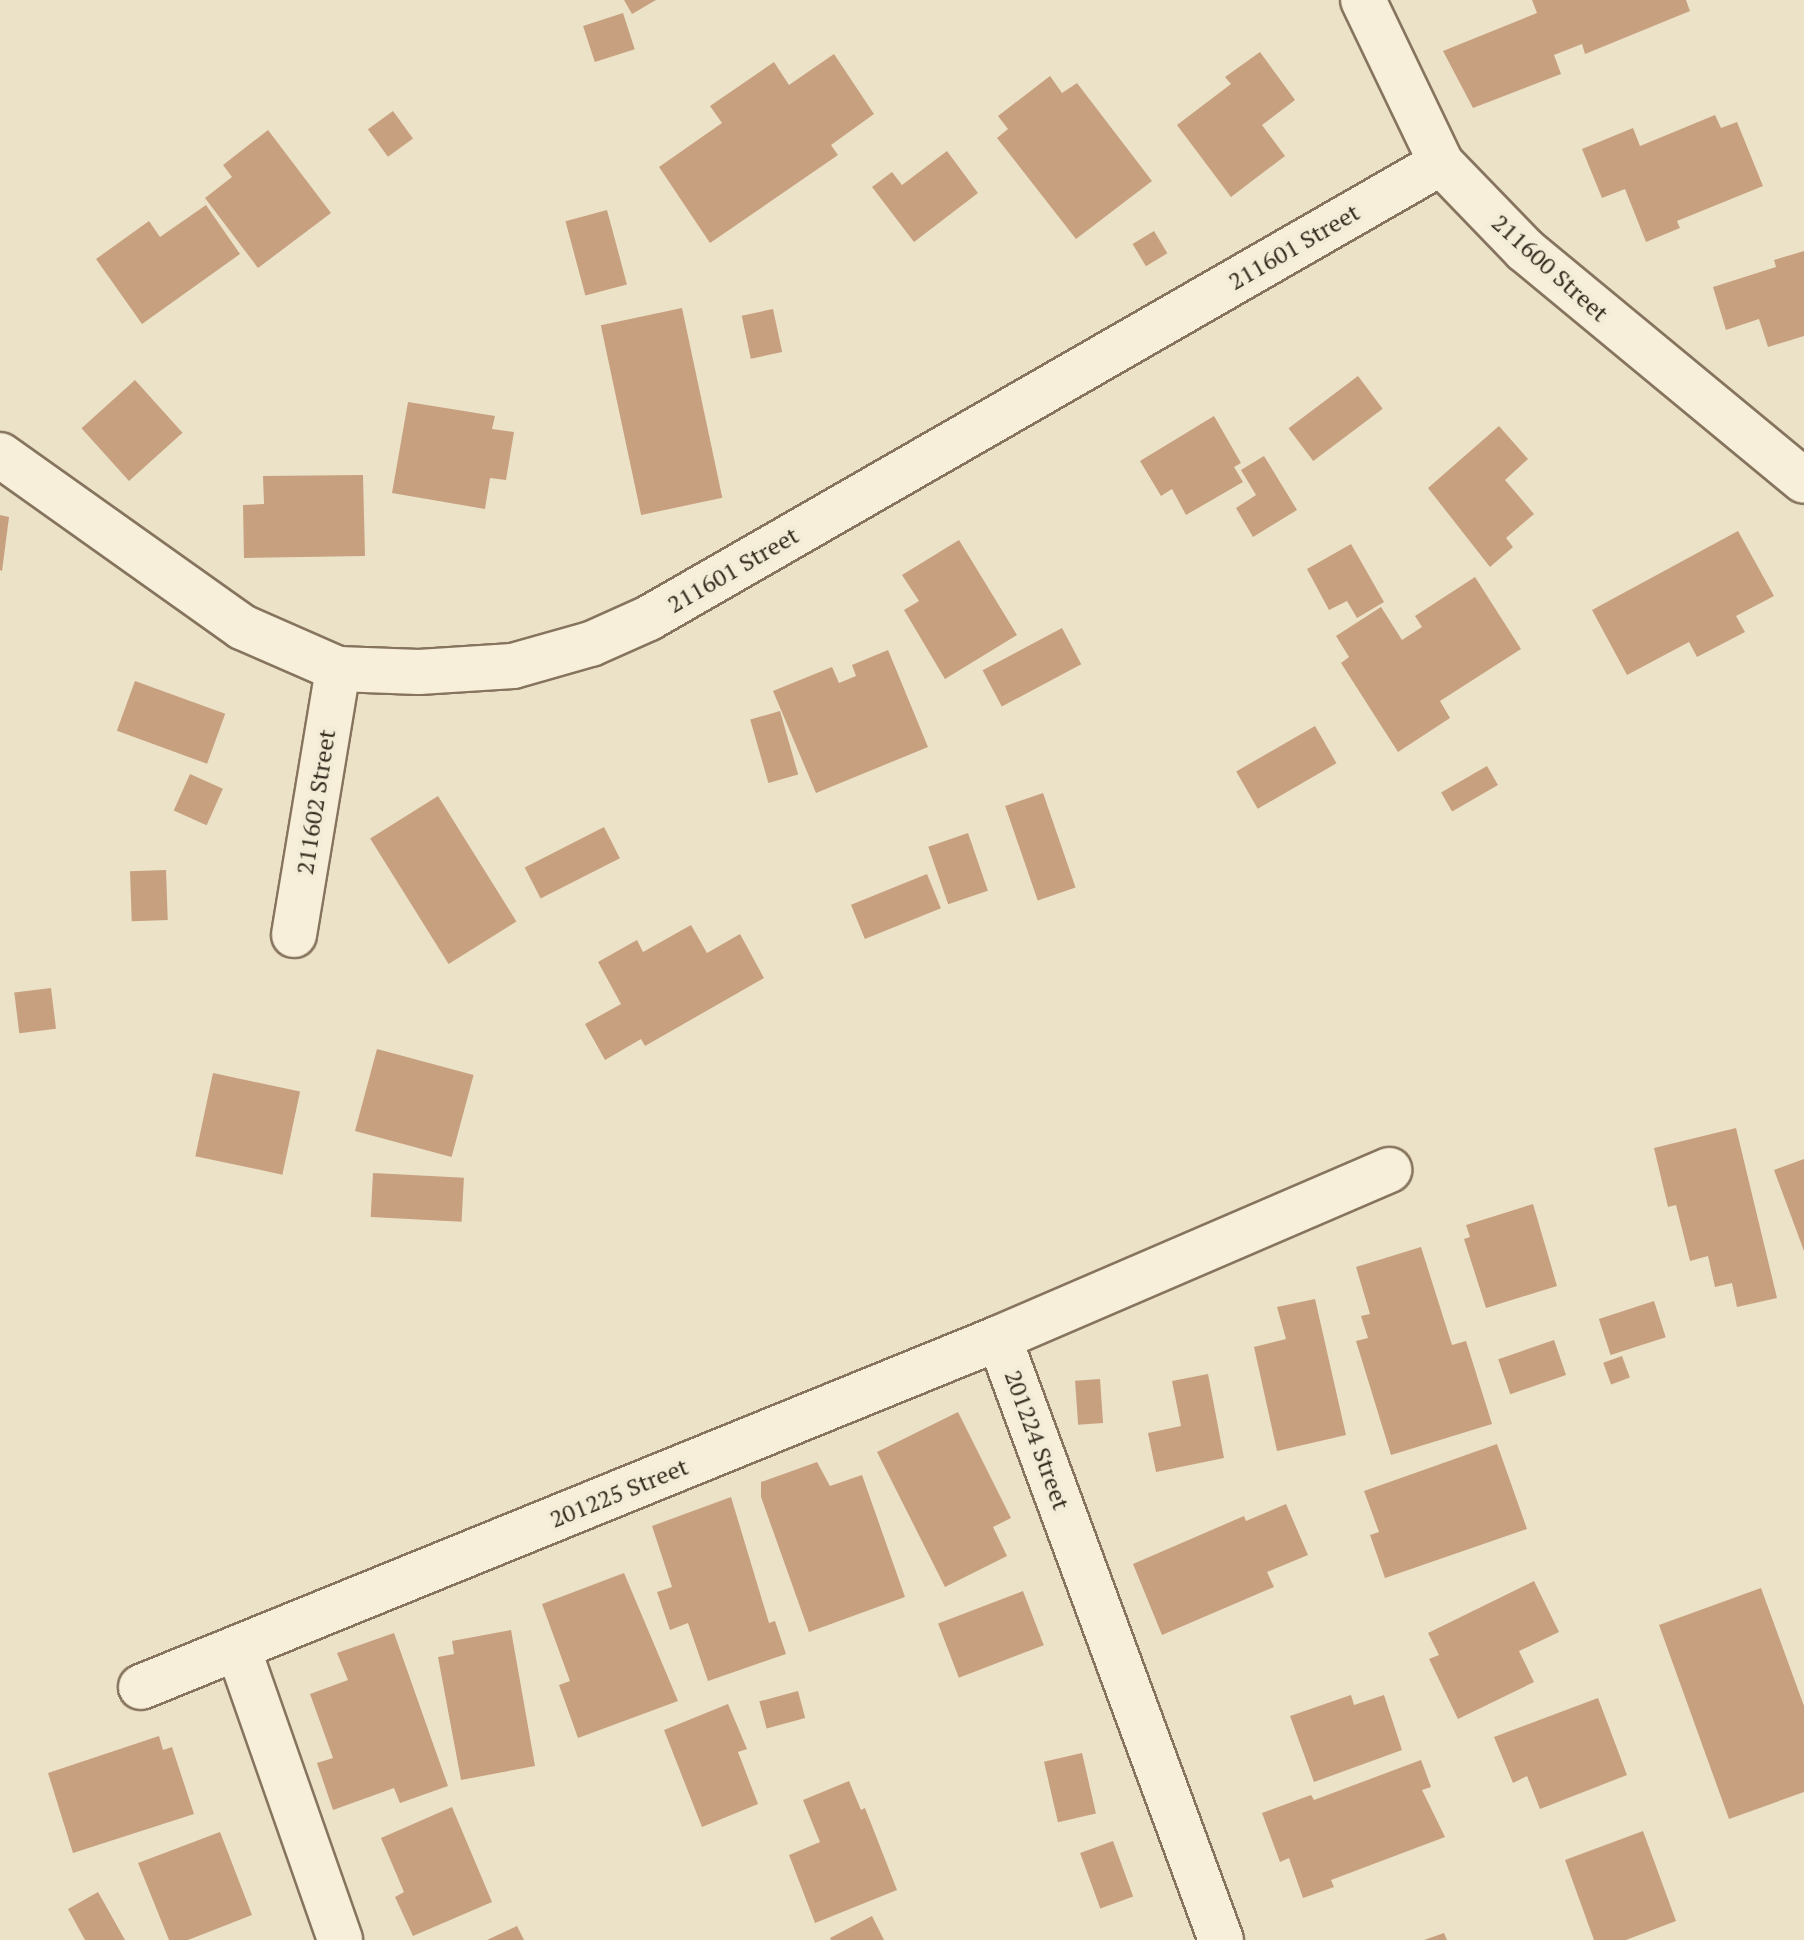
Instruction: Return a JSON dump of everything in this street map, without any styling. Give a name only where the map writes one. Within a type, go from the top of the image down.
[{"type":"street","name":"211600 Street","points":[[1363,0],[1441,163],[1525,250],[1804,481]]},
{"type":"street","name":"211601 Street","points":[[0,455],[242,627],[338,669],[419,672],[513,666],[591,644],[649,618],[1441,163]]},
{"type":"street","name":"211602 Street","points":[[294,935],[338,669]]},
{"type":"street","name":"201224 Street","points":[[1221,1940],[999,1338],[1389,1170]]},
{"type":"street","name":"201225 Street","points":[[141,1687],[239,1651],[999,1338]]},
{"type":"street","points":[[239,1651],[340,1940]]},
{"type":"building","points":[[624,0],[656,0],[632,14]]},
{"type":"building","points":[[1532,0],[1686,0],[1690,11],[1585,54],[1582,44],[1554,55],[1561,74],[1473,108],[1443,51],[1537,13]]},
{"type":"building","points":[[623,13],[635,49],[595,62],[583,26]]},
{"type":"building","points":[[1260,52],[1295,100],[1262,125],[1285,156],[1231,197],[1177,125],[1231,84],[1225,77]]},
{"type":"building","points":[[834,54],[874,114],[831,145],[838,155],[710,243],[659,167],[722,123],[710,106],[774,62],[789,85]]},
{"type":"building","points":[[1050,76],[1062,93],[1077,83],[1152,181],[1076,239],[997,138],[1008,129],[998,116]]},
{"type":"building","points":[[393,111],[413,139],[388,157],[368,129]]},
{"type":"building","points":[[1715,115],[1721,128],[1737,122],[1763,186],[1677,221],[1680,228],[1646,242],[1625,189],[1602,198],[1582,149],[1633,128],[1640,146]]},
{"type":"building","points":[[268,130],[331,213],[258,268],[205,198],[232,177],[223,165]]},
{"type":"building","points":[[947,151],[978,193],[914,242],[872,187],[892,172],[902,185]]},
{"type":"building","points":[[206,205],[240,254],[142,324],[96,259],[149,221],[160,237]]},
{"type":"building","points":[[607,210],[627,284],[585,296],[565,221]]},
{"type":"building","points":[[1154,231],[1167,253],[1146,266],[1133,244]]},
{"type":"building","points":[[1804,251],[1804,336],[1768,347],[1759,319],[1726,330],[1713,287],[1776,267],[1774,260]]},
{"type":"building","points":[[682,308],[722,498],[641,515],[601,325]]},
{"type":"building","points":[[773,309],[782,352],[751,359],[742,316]]},
{"type":"building","points":[[1358,376],[1383,409],[1313,461],[1289,428]]},
{"type":"building","points":[[135,380],[183,433],[129,481],[81,428]]},
{"type":"building","points":[[408,402],[495,416],[492,429],[514,432],[506,480],[490,478],[485,509],[392,493]]},
{"type":"building","points":[[1214,416],[1241,463],[1234,467],[1243,482],[1186,515],[1172,489],[1161,496],[1140,461]]},
{"type":"building","points":[[1499,426],[1528,459],[1505,480],[1534,514],[1506,538],[1513,547],[1490,567],[1428,488]]},
{"type":"building","points":[[1264,456],[1297,510],[1253,537],[1236,508],[1256,495],[1241,470]]},
{"type":"building","points":[[363,475],[365,556],[244,558],[243,505],[264,504],[263,476]]},
{"type":"building","points":[[0,515],[9,517],[2,571],[0,570]]},
{"type":"building","points":[[1738,531],[1774,596],[1736,616],[1745,632],[1697,657],[1689,642],[1627,675],[1592,610]]},
{"type":"building","points":[[959,540],[1017,635],[945,679],[904,610],[919,601],[902,575]]},
{"type":"building","points":[[1351,544],[1384,602],[1357,618],[1347,601],[1329,610],[1307,569]]},
{"type":"building","points":[[1475,577],[1521,649],[1440,701],[1450,718],[1398,752],[1341,663],[1349,657],[1336,636],[1381,607],[1402,640],[1422,627],[1415,616]]},
{"type":"building","points":[[1062,628],[1081,664],[1002,706],[983,670]]},
{"type":"building","points":[[888,650],[928,747],[816,793],[773,691],[832,667],[839,683],[856,676],[852,665]]},
{"type":"building","points":[[135,681],[225,714],[207,764],[117,731]]},
{"type":"building","points":[[780,711],[798,774],[768,783],[750,720]]},
{"type":"building","points":[[1315,726],[1336,763],[1258,809],[1236,772]]},
{"type":"building","points":[[1487,766],[1498,785],[1452,812],[1441,792]]},
{"type":"building","points":[[190,774],[223,789],[207,825],[174,811]]},
{"type":"building","points":[[1043,793],[1076,888],[1038,901],[1005,806]]},
{"type":"building","points":[[438,796],[516,922],[449,964],[370,838]]},
{"type":"building","points":[[604,827],[620,858],[541,899],[525,867]]},
{"type":"building","points":[[968,833],[988,891],[948,904],[928,847]]},
{"type":"building","points":[[166,870],[168,920],[132,921],[130,871]]},
{"type":"building","points":[[927,874],[941,908],[865,939],[851,905]]},
{"type":"building","points":[[691,925],[707,953],[740,934],[764,978],[645,1046],[641,1039],[605,1060],[585,1024],[621,1004],[598,962],[637,940],[643,952]]},
{"type":"building","points":[[51,988],[56,1029],[19,1033],[14,993]]},
{"type":"building","points":[[377,1049],[474,1075],[452,1157],[355,1131]]},
{"type":"building","points":[[213,1073],[300,1092],[282,1175],[195,1156]]},
{"type":"building","points":[[1736,1128],[1777,1298],[1737,1307],[1732,1283],[1715,1287],[1708,1256],[1690,1261],[1676,1205],[1668,1207],[1654,1148]]},
{"type":"building","points":[[1804,1159],[1804,1251],[1774,1170]]},
{"type":"building","points":[[373,1173],[464,1178],[462,1222],[371,1217]]},
{"type":"building","points":[[1533,1204],[1557,1286],[1486,1308],[1464,1239],[1470,1237],[1466,1225]]},
{"type":"building","points":[[1421,1247],[1452,1345],[1466,1341],[1492,1424],[1391,1455],[1356,1341],[1368,1338],[1361,1316],[1370,1314],[1356,1267]]},
{"type":"building","points":[[1315,1299],[1346,1435],[1277,1451],[1254,1347],[1286,1339],[1277,1307]]},
{"type":"building","points":[[1654,1301],[1666,1337],[1611,1355],[1599,1319]]},
{"type":"building","points":[[1554,1340],[1566,1375],[1510,1394],[1498,1359]]},
{"type":"building","points":[[1622,1356],[1630,1378],[1611,1384],[1603,1363]]},
{"type":"building","points":[[1208,1374],[1224,1458],[1156,1472],[1148,1433],[1181,1426],[1172,1381]]},
{"type":"building","points":[[1100,1379],[1103,1423],[1078,1425],[1075,1381]]},
{"type":"building","points":[[958,1412],[1011,1518],[993,1527],[1007,1556],[945,1587],[877,1452]]},
{"type":"building","points":[[1497,1444],[1527,1529],[1385,1578],[1370,1535],[1379,1532],[1364,1491]]},
{"type":"building","points":[[817,1462],[830,1486],[862,1475],[905,1597],[809,1632],[761,1497],[761,1482]]},
{"type":"building","points":[[731,1497],[769,1623],[775,1621],[786,1654],[708,1681],[688,1623],[670,1630],[657,1592],[672,1587],[652,1526]]},
{"type":"building","points":[[1286,1504],[1308,1555],[1267,1572],[1274,1587],[1162,1635],[1133,1564],[1244,1516],[1246,1521]]},
{"type":"building","points":[[624,1573],[678,1701],[578,1738],[559,1685],[570,1681],[542,1604]]},
{"type":"building","points":[[1534,1581],[1559,1632],[1519,1651],[1534,1682],[1458,1719],[1429,1659],[1439,1655],[1428,1633]]},
{"type":"building","points":[[1761,1588],[1804,1706],[1804,1792],[1729,1819],[1659,1625]]},
{"type":"building","points":[[1023,1591],[1044,1645],[959,1678],[938,1624]]},
{"type":"building","points":[[511,1630],[535,1766],[461,1780],[438,1657],[454,1654],[452,1641]]},
{"type":"building","points":[[394,1633],[448,1786],[400,1803],[394,1788],[333,1810],[317,1763],[333,1758],[310,1694],[348,1680],[337,1653]]},
{"type":"building","points":[[798,1691],[805,1718],[767,1728],[759,1701]]},
{"type":"building","points":[[1351,1695],[1354,1705],[1384,1695],[1402,1750],[1314,1782],[1290,1716]]},
{"type":"building","points":[[1598,1698],[1627,1775],[1540,1809],[1527,1776],[1513,1783],[1494,1737]]},
{"type":"building","points":[[728,1704],[747,1749],[738,1752],[758,1804],[702,1827],[664,1730]]},
{"type":"building","points":[[159,1736],[163,1750],[172,1747],[194,1814],[73,1853],[48,1773]]},
{"type":"building","points":[[1082,1753],[1096,1813],[1058,1822],[1044,1762]]},
{"type":"building","points":[[1421,1760],[1431,1787],[1422,1790],[1445,1837],[1331,1880],[1334,1887],[1303,1898],[1289,1858],[1280,1862],[1262,1813],[1311,1795],[1314,1800]]},
{"type":"building","points":[[849,1781],[861,1810],[865,1808],[897,1890],[815,1923],[789,1855],[820,1842],[803,1800]]},
{"type":"building","points":[[452,1807],[492,1902],[413,1936],[395,1897],[404,1892],[381,1838]]},
{"type":"building","points":[[1643,1831],[1676,1921],[1626,1940],[1594,1940],[1565,1860]]},
{"type":"building","points":[[220,1832],[252,1915],[188,1940],[169,1940],[138,1863]]},
{"type":"building","points":[[1113,1841],[1133,1896],[1100,1908],[1080,1853]]},
{"type":"building","points":[[98,1892],[125,1940],[85,1940],[68,1909]]},
{"type":"building","points":[[872,1916],[884,1940],[831,1940],[830,1938]]},
{"type":"building","points":[[517,1926],[524,1940],[487,1940]]},
{"type":"building","points":[[1444,1933],[1447,1940],[1424,1940]]}]
